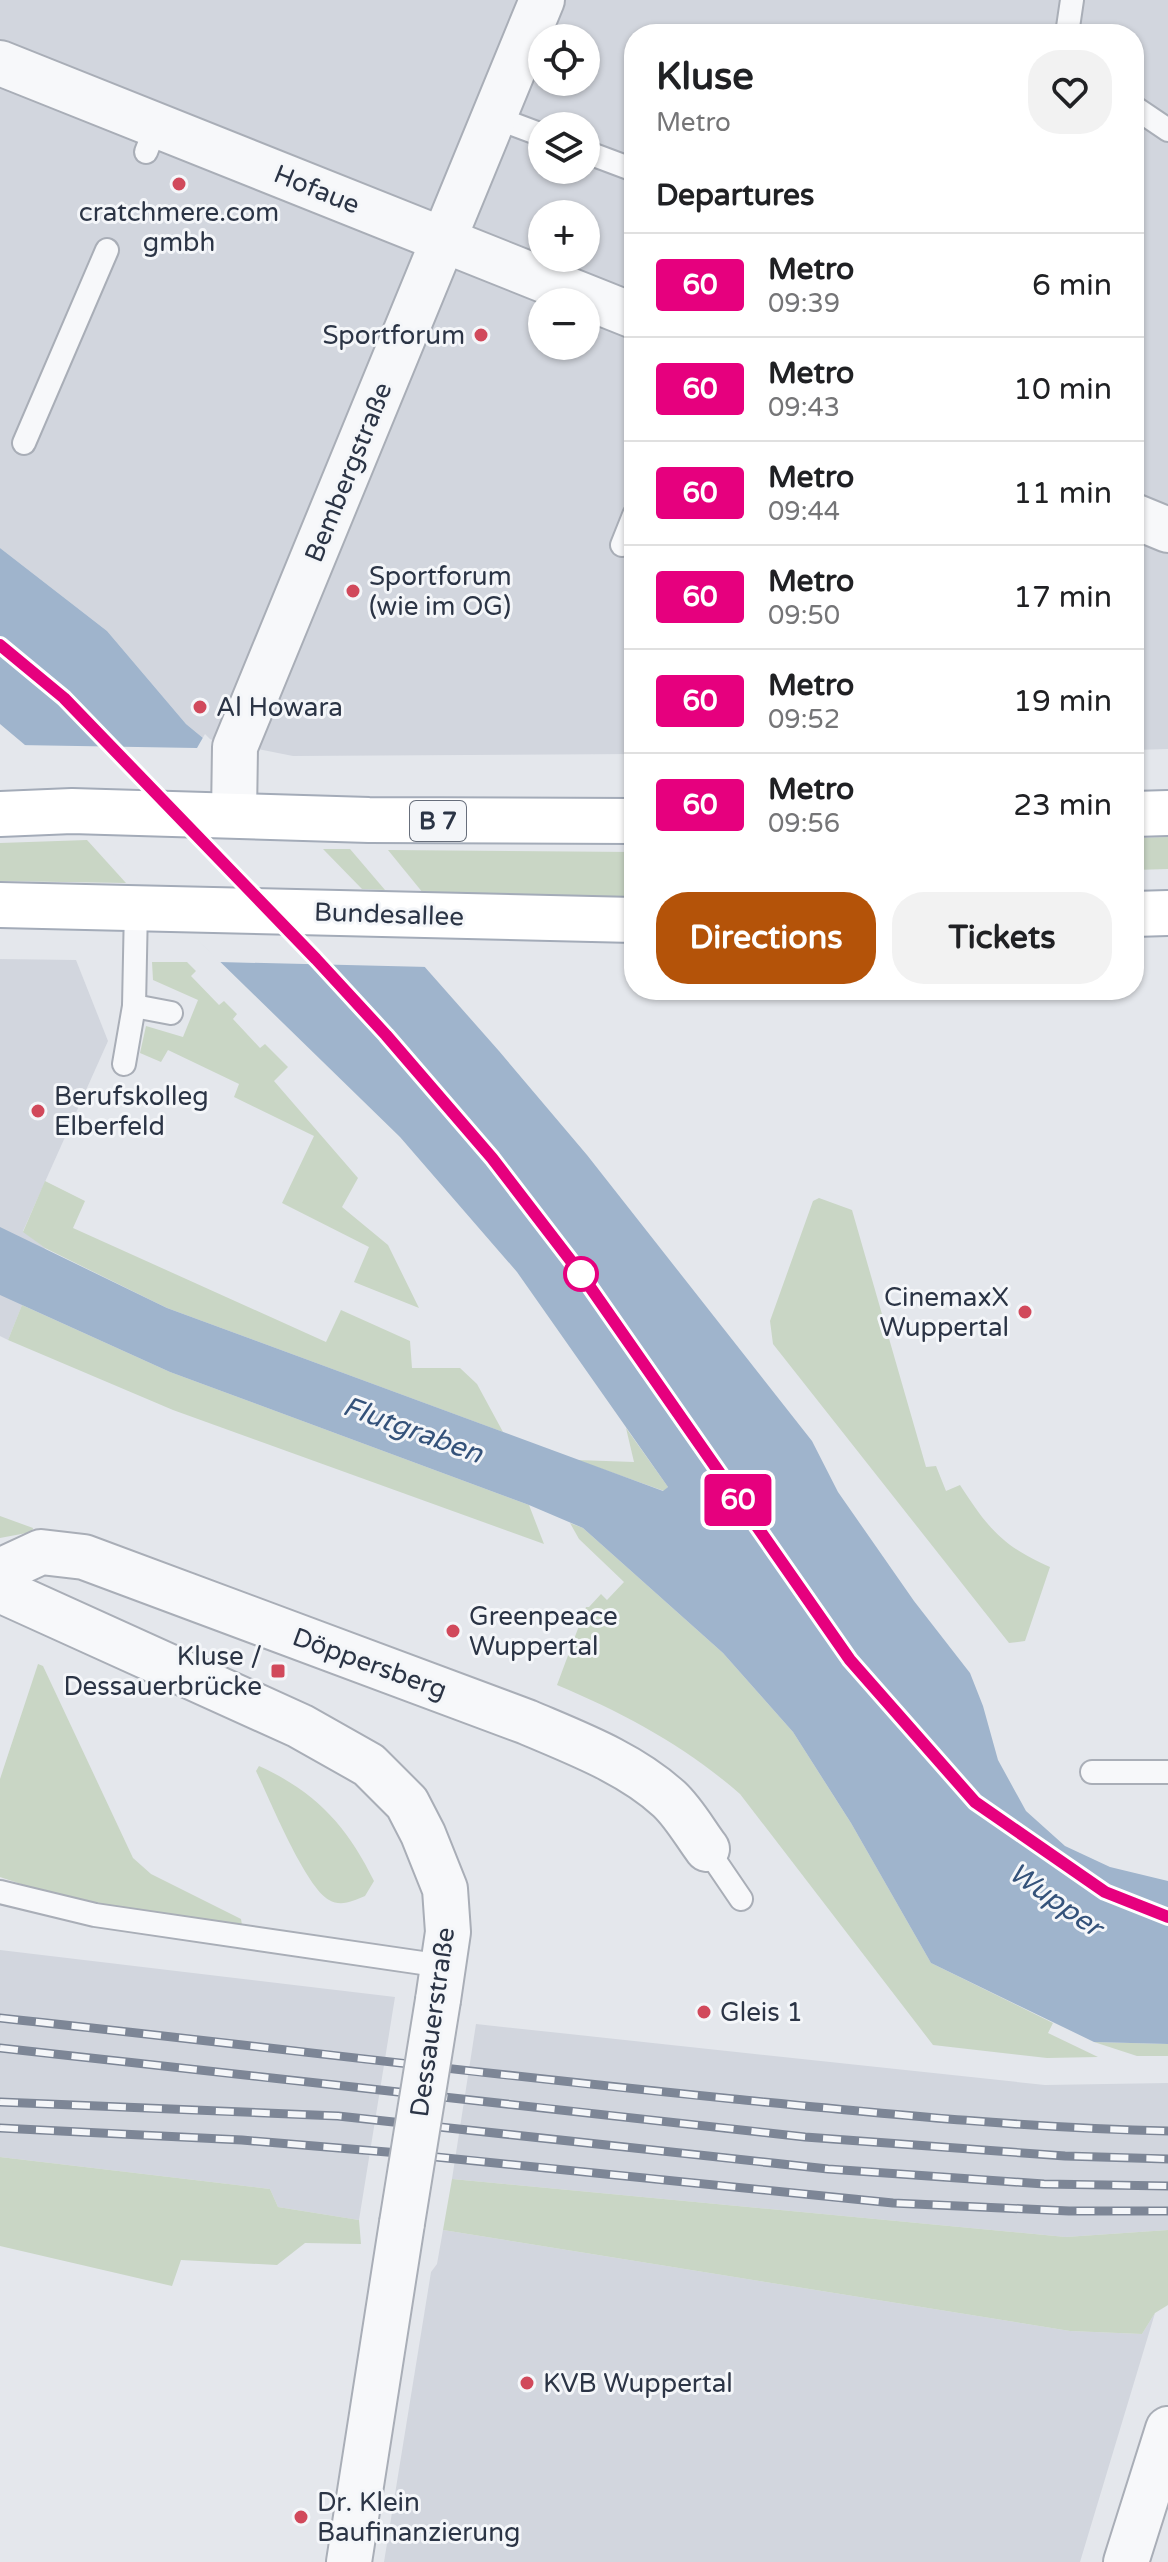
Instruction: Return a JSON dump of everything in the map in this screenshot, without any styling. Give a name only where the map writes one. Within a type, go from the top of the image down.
[{"type":"main road","name":"B 7","points":[[0,814],[72,811],[369,820],[624,821]]},
{"type":"main road","points":[[1144,814],[1168,813]]},
{"type":"main road","name":"Bundesallee","points":[[0,905],[624,920]]},
{"type":"main road","points":[[1144,914],[1168,913]]},
{"type":"street","name":"Bembergstraße","points":[[234,815],[235,747],[542,0]]},
{"type":"street","name":"Hofaue","points":[[0,63],[151,138],[443,239],[624,312]]},
{"type":"street","points":[[1144,520],[1168,530]]},
{"type":"street","name":"Döppersberg","points":[[0,1571],[41,1552],[84,1557],[527,1722],[587,1748],[645,1779],[672,1801],[707,1849]]},
{"type":"street","name":"Dessauerstraße","points":[[0,1590],[300,1726],[369,1765],[407,1803],[445,1889],[448,1932],[349,2562]]},
{"type":"street","points":[[1126,2562],[1168,2429]]},
{"type":"lane","points":[[1068,24],[1072,0]]},
{"type":"lane","points":[[1144,114],[1168,130]]},
{"type":"lane","points":[[494,117],[528,130]]},
{"type":"lane","points":[[600,157],[624,166]]},
{"type":"lane","points":[[24,443],[107,250]]},
{"type":"lane","points":[[622,545],[624,540]]},
{"type":"lane","points":[[124,1064],[151,908]]},
{"type":"lane","points":[[134,1006],[171,1013]]},
{"type":"lane","points":[[1092,1772],[1168,1772]]},
{"type":"lane","points":[[707,1849],[741,1899]]},
{"type":"lane","points":[[0,1892],[95,1915],[440,1983]]},
{"type":"shaded area","points":[[0,0],[1168,0],[1168,749],[1144,750],[1144,24],[624,24],[624,754],[293,756],[203,738],[186,724],[107,631],[0,548]]},
{"type":"shaded area","name":"Berufskolleg Elberfeld","points":[[0,959],[76,960],[108,1041],[23,1231],[45,1248],[8,1340],[0,1336]]},
{"type":"shaded area","points":[[0,1950],[395,1997],[359,2220],[278,2207],[270,2189],[0,2157]]},
{"type":"shaded area","points":[[476,2024],[1045,2085],[1168,2083],[1168,2230],[1066,2237],[452,2179]]},
{"type":"shaded area","points":[[443,2230],[1070,2331],[1142,2334],[1155,2313],[1080,2562],[384,2562],[431,2272],[437,2264]]},
{"type":"green space","points":[[1168,837],[1168,869],[1144,870],[1144,838]]},
{"type":"green space","points":[[87,840],[126,883],[0,881],[0,843]]},
{"type":"green space","points":[[323,849],[350,849],[385,890],[362,889]]},
{"type":"green space","points":[[388,850],[624,852],[624,897],[423,893]]},
{"type":"green space","points":[[152,962],[187,962],[196,971],[191,976],[219,1005],[224,1001],[237,1014],[233,1019],[260,1048],[265,1044],[288,1067],[274,1081],[358,1178],[342,1207],[388,1245],[419,1308],[354,1282],[369,1247],[282,1203],[314,1136],[234,1097],[239,1084],[168,1050],[161,1062],[140,1053],[146,1026],[183,1037],[198,1000],[153,980]]},
{"type":"green space","points":[[45,1181],[85,1201],[73,1228],[326,1342],[341,1310],[410,1341],[412,1368],[460,1368],[477,1384],[503,1432],[167,1308],[45,1248],[23,1232]]},
{"type":"green space","points":[[819,1198],[852,1210],[926,1467],[936,1466],[946,1491],[960,1485],[988,1524],[1008,1543],[1050,1567],[1025,1641],[1009,1643],[773,1344],[770,1321],[813,1201]]},
{"type":"green space","points":[[22,1305],[170,1372],[529,1505],[544,1544],[173,1410],[8,1340]]},
{"type":"green space","points":[[626,1428],[668,1487],[664,1491],[577,1460],[634,1462]]},
{"type":"green space","points":[[0,1516],[33,1528],[32,1532],[0,1538]]},
{"type":"green space","points":[[570,1523],[583,1528],[723,1653],[793,1732],[851,1823],[931,1963],[1053,2023],[1048,2033],[1098,2057],[1047,2058],[933,2045],[740,1794],[698,1761],[653,1732],[557,1685],[586,1607],[601,1594],[607,1600],[624,1582],[579,1539]]},
{"type":"green space","points":[[38,1664],[43,1666],[133,1858],[151,1874],[241,1919],[242,1925],[66,1899],[0,1877],[0,1779]]},
{"type":"green space","points":[[259,1766],[297,1787],[341,1827],[374,1881],[365,1896],[338,1903],[320,1892],[299,1861],[279,1821],[256,1771]]},
{"type":"green space","points":[[1094,2042],[1168,2044],[1168,2056],[1137,2056]]},
{"type":"green space","points":[[0,2157],[270,2189],[278,2207],[359,2220],[361,2244],[305,2243],[277,2265],[181,2260],[172,2286],[0,2246]]},
{"type":"green space","points":[[452,2179],[1066,2237],[1168,2230],[1168,2305],[1155,2313],[1142,2334],[1070,2331],[443,2230]]},
{"type":"water","points":[[0,548],[107,631],[186,724],[378,914],[587,1155],[812,1441],[838,1492],[914,1601],[970,1673],[998,1760],[1026,1811],[1065,1846],[1110,1867],[1168,1881],[1168,2044],[1094,2042],[931,1963],[851,1823],[793,1732],[723,1653],[583,1528],[529,1505],[170,1372],[0,1295],[0,1227],[167,1308],[663,1491],[668,1487],[517,1272],[400,1137],[206,948],[25,745],[0,724]]},
{"type":"pier","points":[[205,734],[381,911],[429,967],[219,962],[58,797],[18,745],[197,748]]},
{"type":"railway","points":[[0,645],[64,698],[316,959],[492,1158],[581,1274],[850,1660],[975,1802],[1105,1892],[1168,1917]]},
{"type":"railway","points":[[0,2018],[788,2104],[1005,2123],[1168,2131]]},
{"type":"railway","points":[[0,2048],[805,2137],[1065,2156],[1168,2159]]},
{"type":"railway","points":[[0,2102],[338,2116],[828,2169],[1044,2184],[1168,2186]]},
{"type":"railway","points":[[0,2128],[242,2140],[387,2152],[893,2203],[1069,2211],[1168,2211]]},
{"type":"metro line","name":"60","points":[[0,645],[64,698],[316,959],[492,1158],[581,1274],[850,1660],[975,1802],[1105,1892],[1168,1917]]},
{"type":"place","name":"cratchmere.com gmbh","points":[[179,184]]},
{"type":"place","name":"Sportforum","points":[[481,335]]},
{"type":"place","name":"Sportforum (wie im OG)","points":[[353,591]]},
{"type":"place","name":"Al Howara","points":[[200,707]]},
{"type":"place","name":"Berufskolleg Elberfeld","points":[[38,1111]]},
{"type":"place","name":"CinemaxX Wuppertal","points":[[1025,1312]]},
{"type":"place","name":"Greenpeace Wuppertal","points":[[453,1631]]},
{"type":"place","name":"Kluse / Dessauerbrücke","points":[[278,1671]]},
{"type":"place","name":"Gleis 1","points":[[704,2012]]},
{"type":"place","name":"KVB Wuppertal","points":[[527,2383]]},
{"type":"place","name":"Dr. Klein Baufinanzierung","points":[[301,2517]]},
{"type":"water label","name":"Flutgraben","points":[[413,1429]]},
{"type":"water label","name":"Wupper","points":[[1056,1899]]}]
